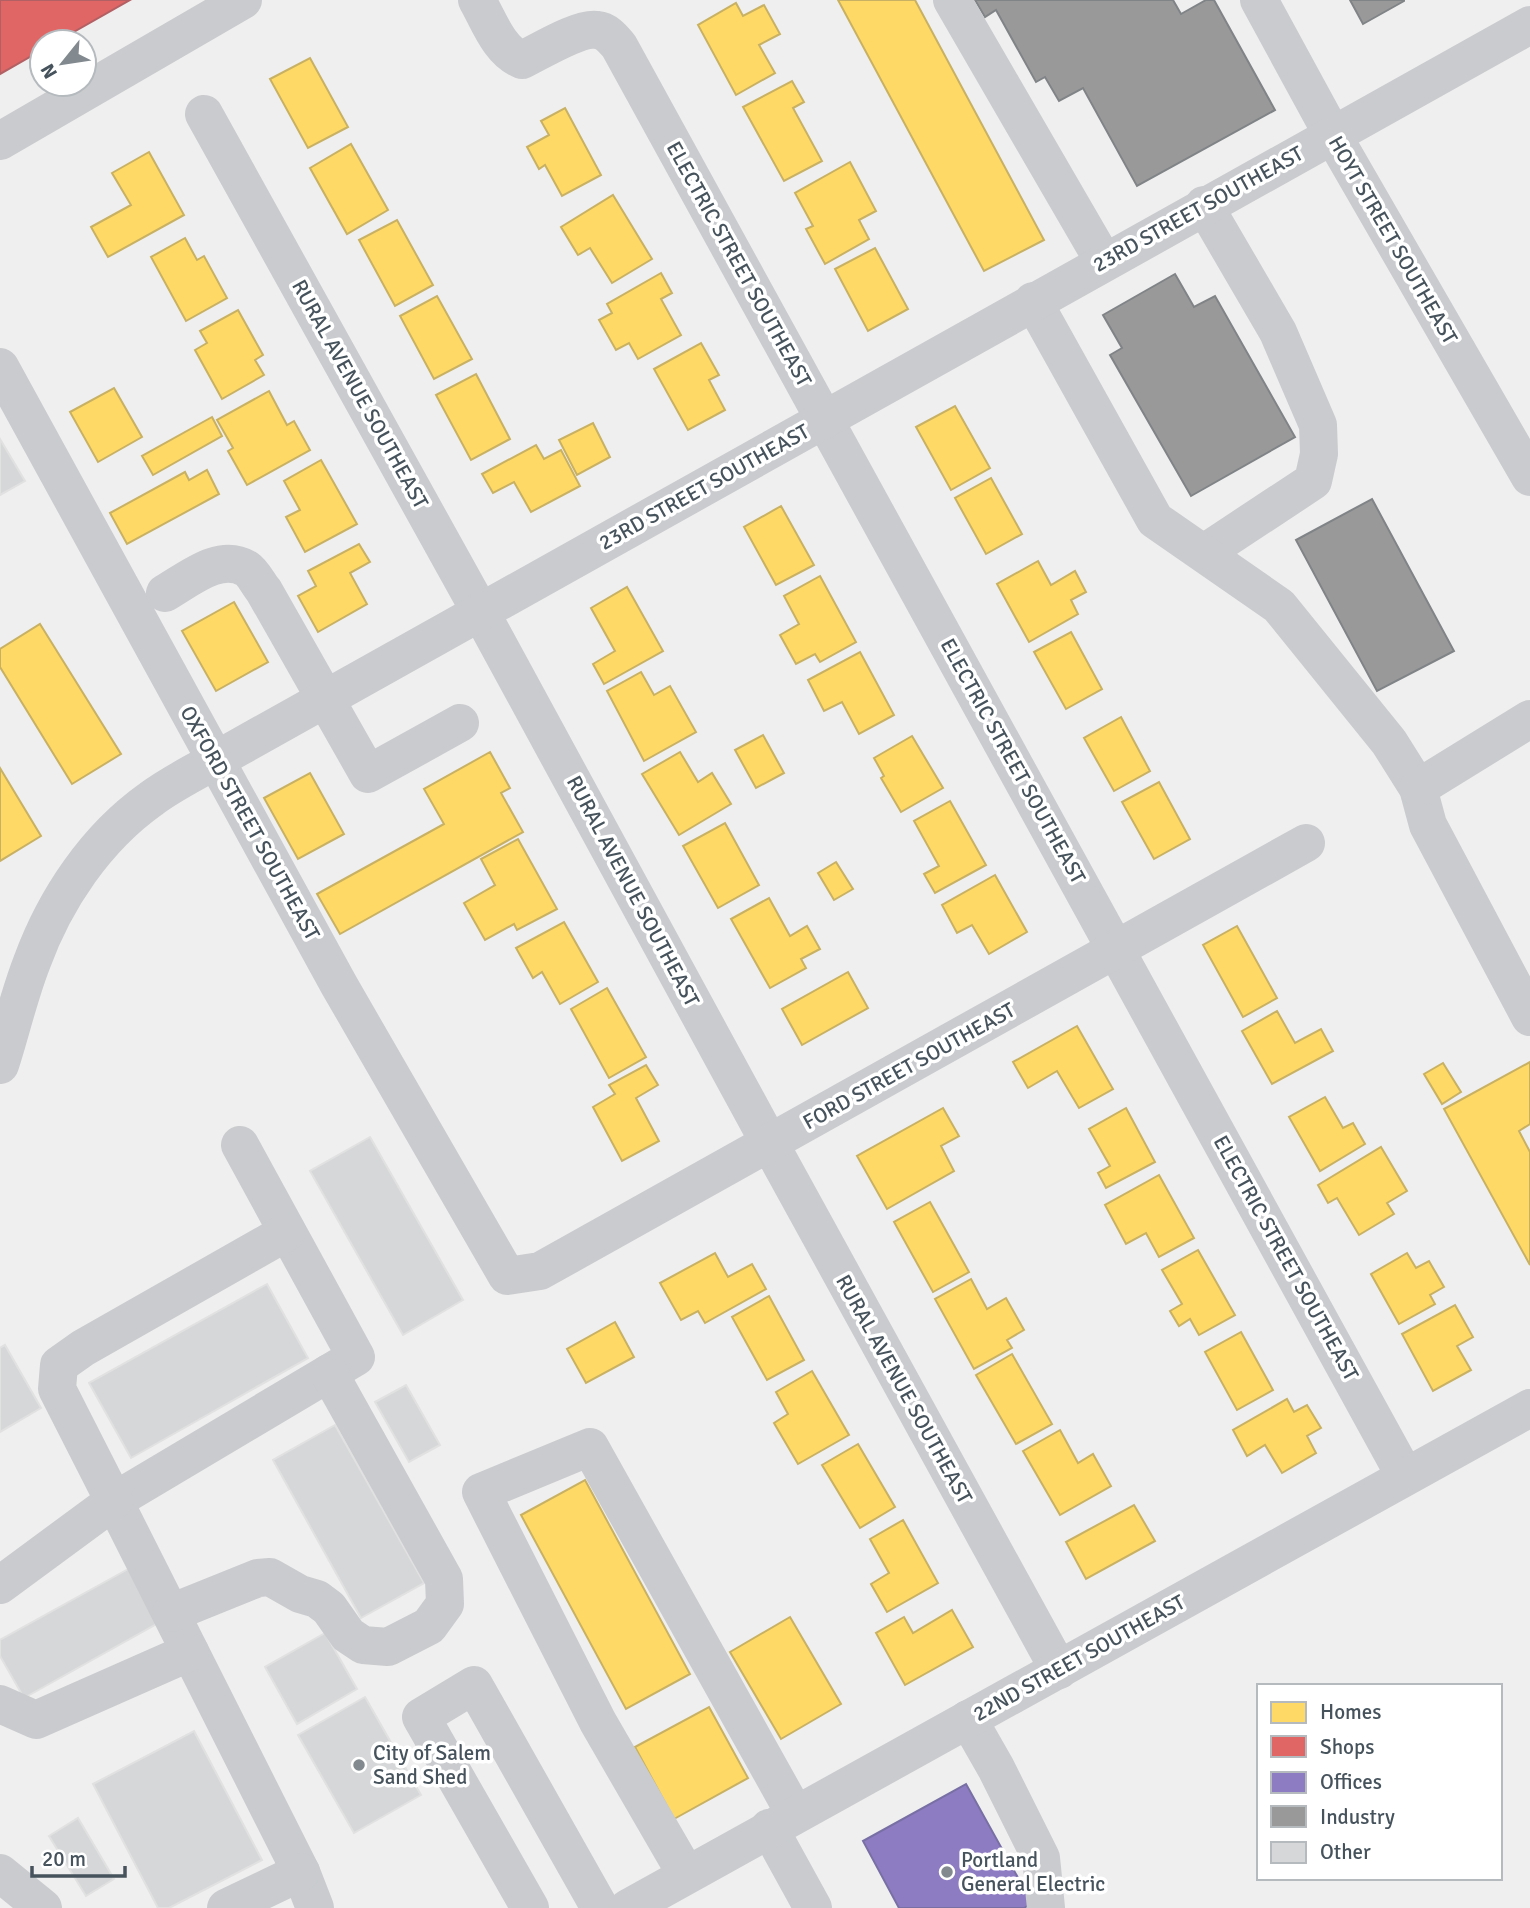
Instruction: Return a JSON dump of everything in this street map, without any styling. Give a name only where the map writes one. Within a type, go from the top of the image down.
[{"type":"street","points":[[0,141],[243,0]]},
{"type":"street","name":"ELECTRIC STREET SOUTHEAST","points":[[477,0],[504,47],[522,60],[579,33],[596,29],[610,35],[619,46],[1405,1476]]},
{"type":"street","points":[[952,0],[1104,262]]},
{"type":"street","name":"HOYT STREET SOUTHEAST","points":[[1259,0],[1332,134],[1530,477]]},
{"type":"street","name":"23RD STREET SOUTHEAST","points":[[0,1065],[32,960],[55,911],[83,865],[118,827],[151,799],[1204,205],[1332,134],[1528,32]]},
{"type":"street","name":"RURAL AVENUE SOUTHEAST","points":[[204,114],[481,613],[1059,1670]]},
{"type":"street","points":[[1204,205],[1278,332],[1318,425],[1319,454],[1313,481],[1204,554]]},
{"type":"street","points":[[1033,301],[1154,520],[1279,606],[1389,741],[1418,788],[1428,825],[1530,1017]]},
{"type":"street","name":"OXFORD STREET SOUTHEAST","points":[[0,366],[339,985],[507,1276]]},
{"type":"street","points":[[166,593],[215,565],[229,564],[248,569],[264,591],[368,774],[460,723]]},
{"type":"street","points":[[1418,788],[1530,719]]},
{"type":"street","name":"FORD STREET SOUTHEAST","points":[[507,1276],[540,1271],[1306,842]]},
{"type":"street","points":[[0,1585],[114,1501],[356,1357],[240,1145]]},
{"type":"street","points":[[287,1232],[83,1348],[59,1365],[57,1390],[301,1872],[315,1908]]},
{"type":"street","points":[[171,1613],[258,1578],[270,1577],[299,1594],[317,1599],[329,1608],[348,1634],[363,1645],[388,1647],[429,1626],[445,1604],[444,1579],[328,1373]]},
{"type":"street","name":"22ND STREET SOUTHEAST","points":[[628,1908],[1530,1408]]},
{"type":"street","points":[[686,1874],[598,1723],[481,1492],[590,1447],[782,1821],[813,1908]]},
{"type":"street","points":[[0,1704],[36,1720],[190,1652]]},
{"type":"street","points":[[530,1908],[421,1717],[474,1685],[600,1908]]},
{"type":"street","points":[[968,1720],[996,1768],[1041,1858],[1046,1908]]},
{"type":"street","points":[[0,1872],[43,1908]]},
{"type":"street","points":[[226,1908],[301,1872]]},
{"type":"building: Homes","points":[[838,0],[915,0],[1044,240],[984,271]]},
{"type":"building: Homes","points":[[736,3],[743,16],[764,5],[780,34],[759,45],[775,73],[736,95],[698,25]]},
{"type":"building: Homes","points":[[310,58],[348,127],[308,148],[270,79]]},
{"type":"building: Homes","points":[[792,81],[804,102],[793,108],[822,161],[784,181],[743,107]]},
{"type":"building: Homes","points":[[565,108],[601,175],[562,196],[545,165],[539,169],[527,147],[549,135],[541,121]]},
{"type":"building: Homes","points":[[351,144],[388,210],[347,234],[310,168]]},
{"type":"building: Homes","points":[[149,152],[184,215],[108,257],[91,227],[131,205],[112,173]]},
{"type":"building: Homes","points":[[850,162],[876,211],[859,220],[869,239],[825,264],[806,229],[813,226],[795,193]]},
{"type":"building: Homes","points":[[613,195],[652,259],[612,283],[590,248],[578,255],[561,227]]},
{"type":"building: Homes","points":[[397,220],[433,285],[395,306],[359,240]]},
{"type":"building: Homes","points":[[185,238],[197,260],[204,256],[227,298],[186,321],[151,257]]},
{"type":"building: Homes","points":[[875,248],[908,309],[868,331],[835,269]]},
{"type":"building: Homes","points":[[661,273],[672,293],[661,299],[681,335],[638,359],[629,343],[616,350],[599,320],[612,313],[607,304]]},
{"type":"building: Homes","points":[[437,296],[472,359],[434,379],[400,316]]},
{"type":"building: Homes","points":[[238,310],[263,355],[255,360],[264,375],[222,399],[195,350],[207,343],[200,331]]},
{"type":"building: Homes","points":[[701,343],[719,375],[709,380],[725,410],[688,430],[654,369]]},
{"type":"building: Homes","points":[[476,374],[510,439],[471,460],[436,395]]},
{"type":"building: Homes","points":[[114,388],[142,437],[98,462],[70,412]]},
{"type":"building: Homes","points":[[269,391],[287,425],[294,421],[310,450],[247,485],[228,451],[233,448],[217,420]]},
{"type":"building: Homes","points":[[955,406],[990,468],[951,490],[916,427]]},
{"type":"building: Homes","points":[[212,417],[222,436],[153,475],[142,456]]},
{"type":"building: Homes","points":[[593,423],[610,457],[577,475],[559,440]]},
{"type":"building: Homes","points":[[536,445],[544,459],[561,450],[580,486],[531,512],[514,482],[493,493],[482,474]]},
{"type":"building: Homes","points":[[321,460],[357,524],[305,552],[286,517],[300,510],[284,481]]},
{"type":"building: Homes","points":[[207,470],[219,494],[127,544],[110,513],[185,472],[189,480]]},
{"type":"building: Homes","points":[[991,478],[1022,534],[986,554],[955,498]]},
{"type":"building: Homes","points":[[781,506],[814,565],[776,585],[744,527]]},
{"type":"building: Homes","points":[[359,544],[370,562],[350,573],[367,604],[318,632],[298,596],[316,586],[308,571]]},
{"type":"building: Homes","points":[[1038,561],[1051,585],[1075,571],[1086,592],[1071,600],[1078,614],[1029,642],[997,584]]},
{"type":"building: Homes","points":[[820,576],[856,642],[820,662],[815,654],[796,664],[780,635],[799,624],[784,596]]},
{"type":"building: Homes","points":[[627,587],[663,651],[604,684],[593,664],[615,651],[591,608]]},
{"type":"building: Homes","points":[[234,602],[268,662],[216,691],[182,631]]},
{"type":"building: Homes","points":[[40,624],[121,754],[72,784],[0,667],[0,649]]},
{"type":"building: Homes","points":[[1071,632],[1102,689],[1066,709],[1034,652]]},
{"type":"building: Homes","points":[[860,652],[894,715],[859,734],[842,702],[824,711],[808,680]]},
{"type":"building: Homes","points":[[641,672],[654,695],[670,686],[696,732],[644,761],[607,691]]},
{"type":"building: Homes","points":[[1121,717],[1150,771],[1114,791],[1084,738]]},
{"type":"building: Homes","points":[[763,735],[784,773],[756,788],[735,750]]},
{"type":"building: Homes","points":[[912,736],[943,788],[901,812],[881,778],[884,776],[874,758]]},
{"type":"building: Homes","points":[[490,752],[510,788],[501,793],[523,832],[340,934],[317,894],[444,824],[424,789]]},
{"type":"building: Homes","points":[[680,752],[698,782],[712,773],[731,804],[679,835],[642,774]]},
{"type":"building: Homes","points":[[0,768],[41,836],[0,861]]},
{"type":"building: Homes","points":[[310,773],[344,834],[298,859],[264,798]]},
{"type":"building: Homes","points":[[1159,782],[1190,839],[1154,859],[1122,802]]},
{"type":"building: Homes","points":[[950,801],[986,865],[935,893],[924,874],[939,866],[914,821]]},
{"type":"building: Homes","points":[[725,823],[759,885],[718,908],[683,846]]},
{"type":"building: Homes","points":[[518,839],[557,909],[517,930],[514,924],[485,940],[464,903],[495,885],[481,859]]},
{"type":"building: Homes","points":[[836,862],[853,889],[834,900],[818,873]]},
{"type":"building: Homes","points":[[995,875],[1027,932],[989,954],[972,925],[957,933],[942,905]]},
{"type":"building: Homes","points":[[769,898],[790,936],[807,926],[820,949],[801,959],[806,968],[770,988],[731,919]]},
{"type":"building: Homes","points":[[564,922],[598,982],[560,1004],[542,972],[533,978],[516,948]]},
{"type":"building: Homes","points":[[1237,926],[1277,998],[1243,1017],[1203,945]]},
{"type":"building: Homes","points":[[848,972],[868,1008],[802,1045],[782,1009]]},
{"type":"building: Homes","points":[[607,988],[646,1057],[609,1078],[571,1009]]},
{"type":"building: Homes","points":[[1277,1011],[1295,1043],[1321,1029],[1333,1051],[1272,1084],[1242,1031]]},
{"type":"building: Homes","points":[[1077,1026],[1113,1089],[1079,1108],[1057,1071],[1028,1088],[1013,1062]]},
{"type":"building: Homes","points":[[1530,1062],[1530,1124],[1519,1131],[1530,1152],[1530,1265],[1444,1109]]},
{"type":"building: Homes","points":[[1443,1063],[1461,1092],[1442,1104],[1424,1074]]},
{"type":"building: Homes","points":[[646,1065],[658,1085],[636,1098],[659,1141],[622,1161],[593,1107],[615,1094],[609,1085]]},
{"type":"building: Homes","points":[[1325,1097],[1343,1128],[1353,1123],[1365,1144],[1320,1171],[1289,1117]]},
{"type":"building: Homes","points":[[943,1108],[959,1136],[941,1146],[954,1171],[887,1209],[857,1156]]},
{"type":"building: Homes","points":[[1126,1108],[1155,1162],[1106,1188],[1098,1173],[1110,1166],[1089,1129]]},
{"type":"building: Homes","points":[[1381,1147],[1407,1191],[1387,1203],[1394,1214],[1359,1235],[1337,1198],[1328,1203],[1318,1185]]},
{"type":"building: Homes","points":[[1159,1175],[1194,1238],[1159,1257],[1146,1233],[1126,1244],[1105,1205]]},
{"type":"building: Homes","points":[[930,1202],[969,1272],[933,1292],[894,1222]]},
{"type":"building: Homes","points":[[1198,1250],[1235,1315],[1199,1335],[1190,1319],[1179,1326],[1170,1311],[1182,1304],[1162,1270]]},
{"type":"building: Homes","points":[[715,1253],[728,1277],[752,1264],[766,1289],[705,1323],[698,1311],[681,1320],[660,1283]]},
{"type":"building: Homes","points":[[1407,1253],[1416,1268],[1429,1261],[1444,1287],[1430,1295],[1435,1304],[1399,1324],[1371,1274]]},
{"type":"building: Homes","points":[[971,1279],[987,1309],[1006,1298],[1024,1330],[1007,1340],[1012,1348],[974,1369],[935,1299]]},
{"type":"building: Homes","points":[[769,1296],[804,1360],[767,1380],[732,1317]]},
{"type":"building: Homes","points":[[1455,1305],[1473,1337],[1457,1346],[1471,1370],[1433,1391],[1402,1334]]},
{"type":"building: Homes","points":[[615,1322],[634,1357],[586,1383],[567,1349]]},
{"type":"building: Homes","points":[[1241,1332],[1273,1390],[1237,1410],[1205,1352]]},
{"type":"building: Homes","points":[[1012,1354],[1052,1424],[1016,1444],[976,1375]]},
{"type":"building: Homes","points":[[812,1371],[849,1435],[798,1464],[774,1423],[788,1414],[776,1392]]},
{"type":"building: Homes","points":[[1287,1399],[1294,1412],[1307,1405],[1321,1428],[1307,1436],[1316,1453],[1282,1473],[1265,1445],[1247,1456],[1233,1430]]},
{"type":"building: Homes","points":[[1060,1430],[1078,1463],[1093,1454],[1111,1486],[1060,1515],[1023,1451]]},
{"type":"building: Homes","points":[[858,1444],[895,1507],[860,1528],[822,1465]]},
{"type":"building: Homes","points":[[585,1480],[690,1674],[626,1709],[521,1515]]},
{"type":"building: Homes","points":[[1134,1505],[1155,1541],[1086,1579],[1066,1542]]},
{"type":"building: Homes","points":[[903,1520],[938,1583],[887,1612],[871,1584],[889,1573],[870,1539]]},
{"type":"building: Homes","points":[[952,1610],[973,1647],[905,1685],[876,1633],[904,1617],[913,1633]]},
{"type":"building: Homes","points":[[790,1617],[841,1704],[781,1739],[730,1652]]},
{"type":"building: Homes","points":[[709,1707],[748,1778],[674,1819],[635,1747]]},
{"type":"building: Shops","points":[[0,0],[130,0],[81,28],[28,28],[28,58],[0,74]]},
{"type":"building: Offices","name":"Portland General Electric","points":[[966,1784],[1032,1903],[1024,1908],[899,1908],[863,1841]]},
{"type":"building: Industry","points":[[975,0],[1173,0],[1181,14],[1206,0],[1214,0],[1275,110],[1137,186],[1083,88],[1059,101],[1045,77],[1036,82],[996,10],[985,17]]},
{"type":"building: Industry","points":[[1350,0],[1404,0],[1404,1],[1363,24]]},
{"type":"building: Industry","points":[[1175,274],[1194,307],[1215,296],[1295,437],[1191,496],[1110,355],[1122,348],[1103,315]]},
{"type":"building: Industry","points":[[1372,499],[1454,651],[1377,691],[1296,540]]},
{"type":"building: Other","points":[[0,439],[25,481],[0,495]]},
{"type":"building: Other","points":[[370,1137],[463,1300],[403,1335],[310,1171]]},
{"type":"building: Other","points":[[267,1284],[308,1358],[131,1458],[89,1383]]},
{"type":"building: Other","points":[[5,1345],[41,1408],[0,1432],[0,1348]]},
{"type":"building: Other","points":[[406,1385],[440,1445],[409,1462],[375,1402]]},
{"type":"building: Other","points":[[335,1425],[424,1583],[361,1618],[273,1460]]},
{"type":"building: Other","points":[[130,1568],[160,1622],[24,1698],[0,1656],[0,1640]]},
{"type":"building: Other","points":[[325,1633],[357,1689],[297,1724],[265,1667]]},
{"type":"building: Other","name":"City of Salem Sand Shed","points":[[365,1697],[421,1795],[354,1833],[298,1735]]},
{"type":"building: Other","points":[[194,1731],[262,1860],[169,1908],[158,1908],[93,1784]]},
{"type":"building: Other","points":[[78,1818],[114,1879],[86,1896],[49,1836]]},
{"type":"place","name":"City of Salem Sand Shed","points":[[359,1765]]},
{"type":"place","name":"Portland General Electric","points":[[947,1872]]}]
